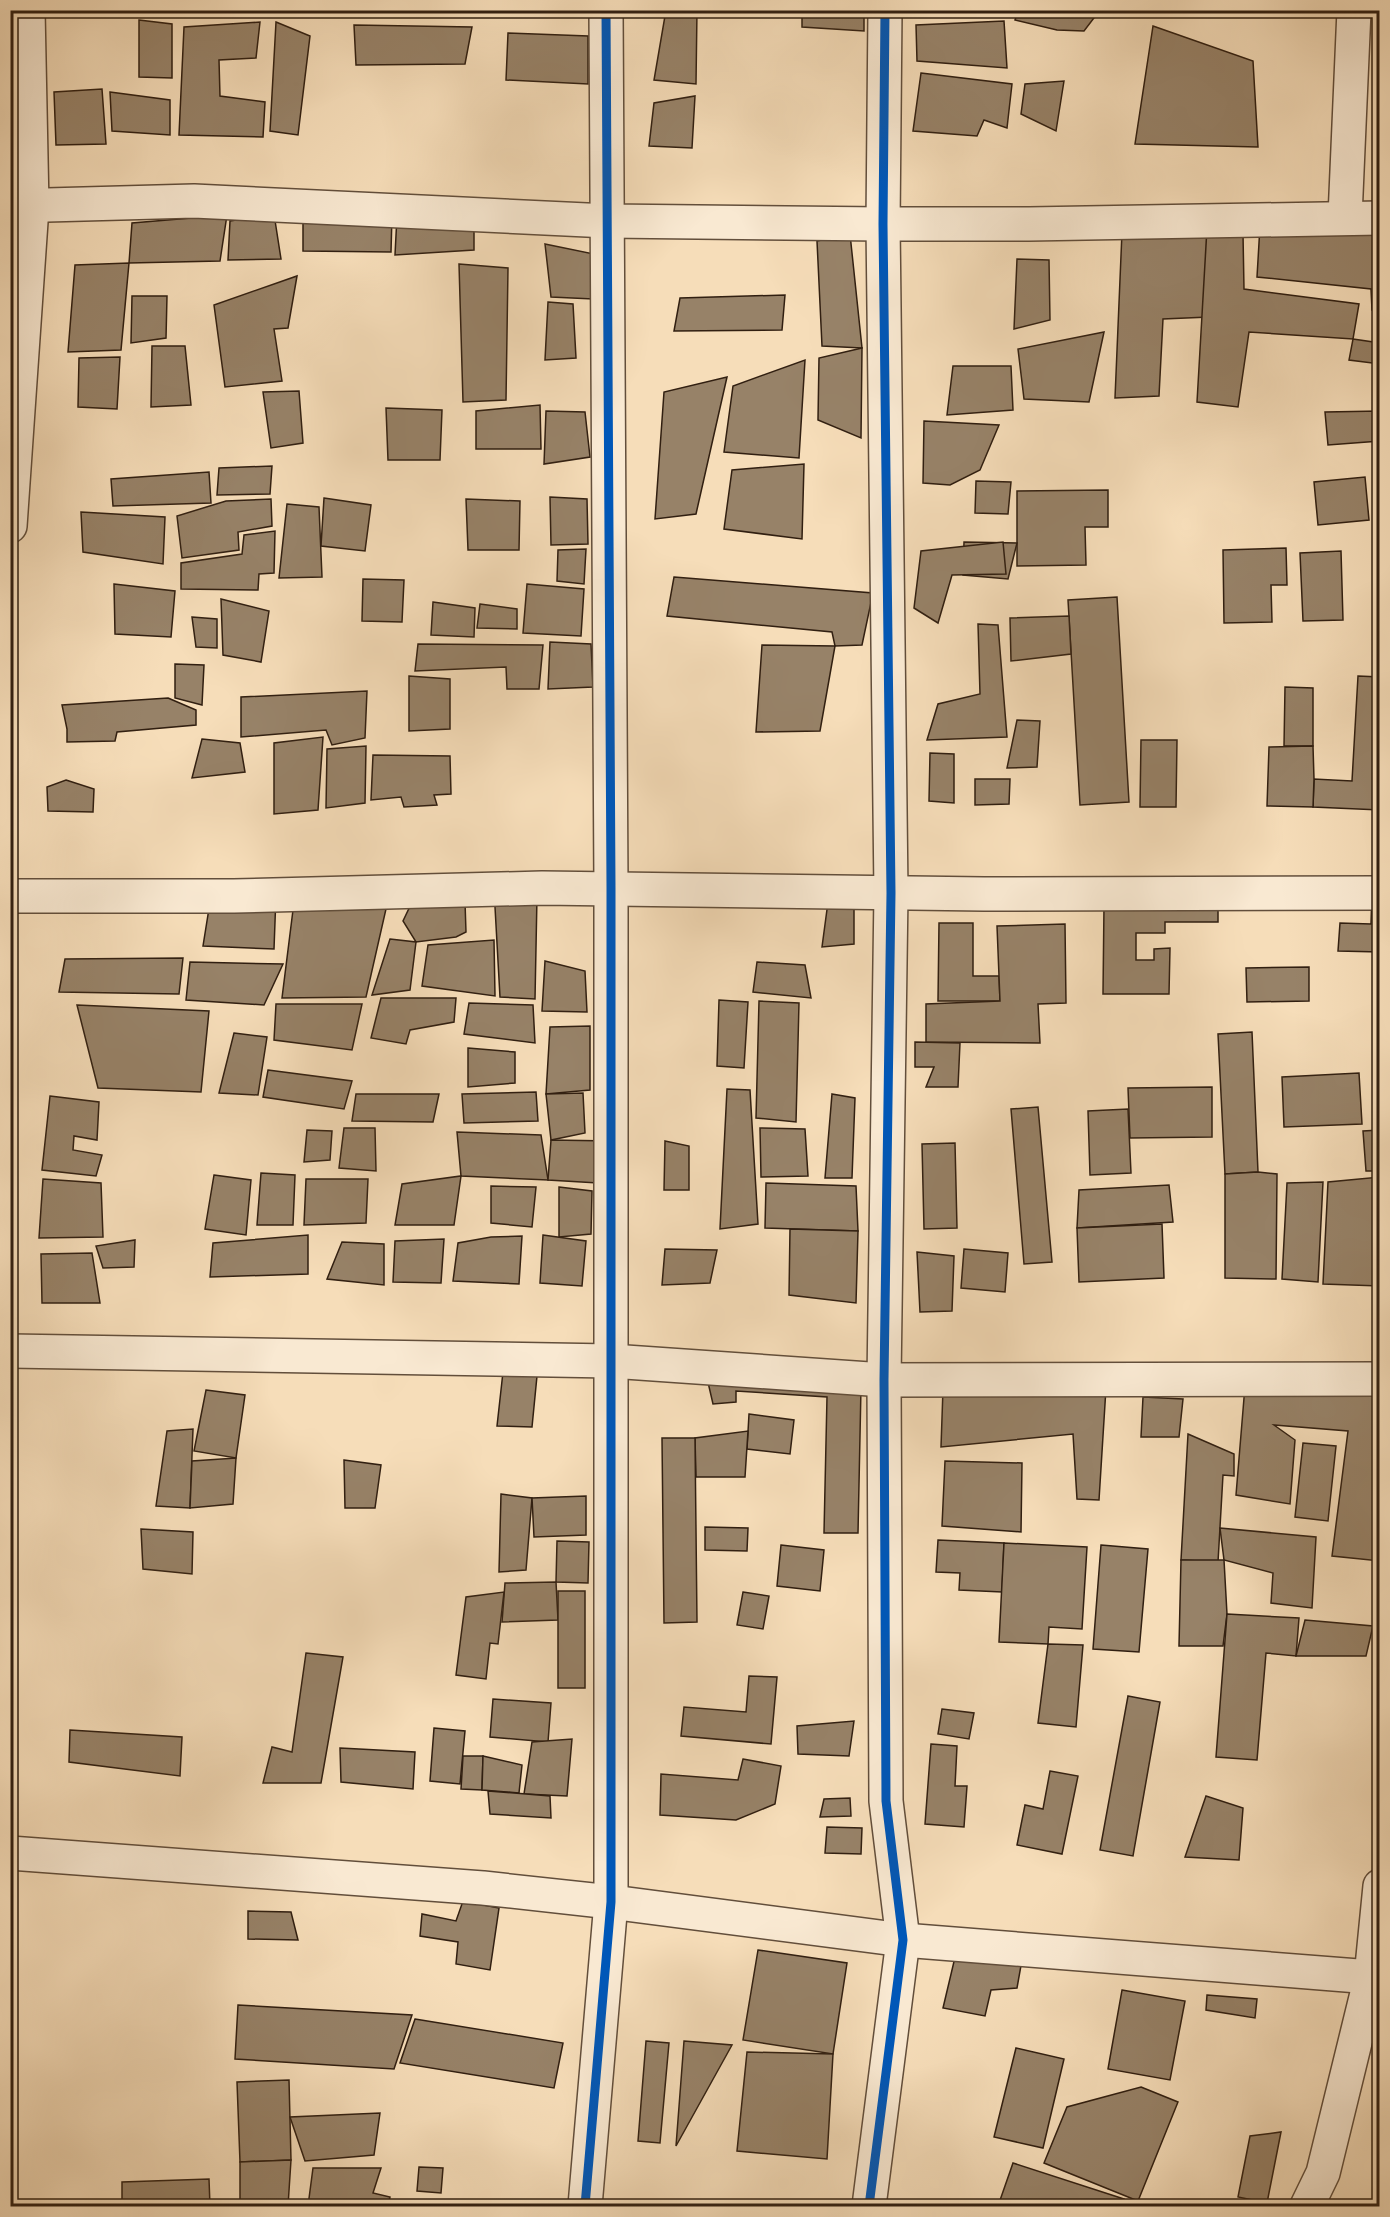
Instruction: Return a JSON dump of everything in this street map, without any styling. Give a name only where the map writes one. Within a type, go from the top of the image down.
[{"type":"street","points":[[10,526],[28,10]]},
{"type":"street","points":[[585,2206],[610,1902],[611,888],[606,10]]},
{"type":"street","points":[[869,2206],[903,1940],[886,1801],[884,1380],[891,893],[883,224],[885,10]]},
{"type":"street","points":[[1345,218],[1354,10]]},
{"type":"street","points":[[21,207],[194,201],[608,221],[883,224],[1380,218]]},
{"type":"street","points":[[10,896],[234,896],[504,888],[891,893],[1380,893]]},
{"type":"street","points":[[10,1351],[611,1361],[884,1380],[1380,1379]]},
{"type":"street","points":[[10,1853],[483,1888],[903,1940],[1375,1978]]},
{"type":"street","points":[[1307,2206],[1323,2173],[1375,1978],[1380,1886]]},
{"type":"building","points":[[666,10],[697,10],[696,84],[654,80]]},
{"type":"building","points":[[802,10],[864,10],[864,31],[802,27]]},
{"type":"building","points":[[1018,10],[1100,10],[1084,31],[1057,30],[1015,20]]},
{"type":"building","points":[[139,20],[172,24],[172,78],[139,77]]},
{"type":"building","points":[[1004,21],[1007,68],[917,61],[916,25]]},
{"type":"building","points":[[260,22],[256,58],[219,60],[220,96],[265,102],[263,137],[179,135],[184,27]]},
{"type":"building","points":[[276,22],[310,36],[298,135],[270,131]]},
{"type":"building","points":[[354,25],[472,27],[465,64],[356,65]]},
{"type":"building","points":[[1153,26],[1253,61],[1258,147],[1135,144]]},
{"type":"building","points":[[508,33],[588,36],[588,84],[506,80]]},
{"type":"building","points":[[921,73],[1012,84],[1007,128],[984,120],[977,136],[913,131]]},
{"type":"building","points":[[1064,81],[1056,131],[1021,114],[1025,84]]},
{"type":"building","points":[[102,89],[106,144],[56,145],[54,92]]},
{"type":"building","points":[[110,92],[170,100],[170,135],[112,131]]},
{"type":"building","points":[[695,96],[692,148],[649,146],[654,103]]},
{"type":"building","points":[[303,212],[392,215],[391,252],[303,251]]},
{"type":"building","points":[[274,214],[281,259],[228,260],[230,221]]},
{"type":"building","points":[[474,214],[474,250],[395,255],[397,216]]},
{"type":"building","points":[[227,215],[220,261],[129,263],[132,223]]},
{"type":"building","points":[[1260,226],[1380,226],[1380,316],[1372,310],[1371,289],[1257,277]]},
{"type":"building","points":[[1207,228],[1209,317],[1163,319],[1159,396],[1115,398],[1122,232]]},
{"type":"building","points":[[1207,228],[1243,234],[1244,289],[1359,304],[1353,339],[1249,332],[1238,407],[1197,402]]},
{"type":"building","points":[[850,234],[862,348],[822,346],[817,241]]},
{"type":"building","points":[[545,244],[594,254],[593,299],[551,297]]},
{"type":"building","points":[[1017,259],[1049,260],[1050,320],[1014,329]]},
{"type":"building","points":[[129,263],[121,350],[68,352],[75,265]]},
{"type":"building","points":[[459,264],[508,268],[506,400],[463,402]]},
{"type":"building","points":[[297,276],[288,328],[274,329],[282,381],[225,387],[214,305]]},
{"type":"building","points":[[785,295],[782,330],[674,331],[680,298]]},
{"type":"building","points":[[132,296],[167,296],[166,338],[131,343]]},
{"type":"building","points":[[548,302],[573,304],[576,358],[545,360]]},
{"type":"building","points":[[1104,332],[1089,402],[1024,399],[1018,349]]},
{"type":"building","points":[[1353,339],[1380,343],[1380,364],[1349,360]]},
{"type":"building","points":[[152,346],[185,346],[191,405],[151,407]]},
{"type":"building","points":[[862,348],[861,438],[818,420],[819,358]]},
{"type":"building","points":[[120,357],[117,409],[78,407],[79,358]]},
{"type":"building","points":[[805,360],[799,458],[724,452],[733,386]]},
{"type":"building","points":[[953,366],[1011,366],[1013,410],[947,415]]},
{"type":"building","points":[[727,377],[696,514],[655,519],[664,392]]},
{"type":"building","points":[[299,391],[303,443],[271,448],[263,392]]},
{"type":"building","points":[[540,405],[541,449],[476,449],[476,411]]},
{"type":"building","points":[[386,408],[442,410],[440,460],[388,460]]},
{"type":"building","points":[[546,411],[585,412],[590,457],[544,464]]},
{"type":"building","points":[[1380,411],[1380,441],[1328,445],[1325,412]]},
{"type":"building","points":[[924,421],[999,425],[980,470],[950,485],[923,483]]},
{"type":"building","points":[[804,464],[802,539],[724,529],[732,470]]},
{"type":"building","points":[[272,466],[270,494],[217,495],[219,468]]},
{"type":"building","points":[[209,472],[211,503],[113,506],[111,479]]},
{"type":"building","points":[[1365,477],[1369,520],[1318,525],[1314,482]]},
{"type":"building","points":[[976,481],[1011,482],[1008,514],[975,513]]},
{"type":"building","points":[[1108,490],[1108,527],[1085,527],[1086,565],[1017,566],[1017,491]]},
{"type":"building","points":[[550,497],[587,499],[588,544],[551,545]]},
{"type":"building","points":[[324,498],[371,505],[365,551],[321,546]]},
{"type":"building","points":[[271,499],[272,526],[238,532],[239,550],[182,558],[177,516],[226,501]]},
{"type":"building","points":[[466,499],[520,501],[519,550],[468,550]]},
{"type":"building","points":[[287,504],[319,507],[322,577],[279,578]]},
{"type":"building","points":[[81,512],[165,517],[163,564],[83,552]]},
{"type":"building","points":[[275,531],[274,573],[259,574],[258,590],[181,589],[181,563],[242,554],[244,535]]},
{"type":"building","points":[[964,542],[1017,543],[1008,579],[963,575]]},
{"type":"building","points":[[1003,542],[1006,574],[952,575],[938,623],[914,608],[921,551]]},
{"type":"building","points":[[1286,548],[1287,585],[1271,585],[1272,622],[1224,623],[1223,550]]},
{"type":"building","points":[[586,549],[584,584],[557,581],[558,550]]},
{"type":"building","points":[[1341,551],[1343,620],[1303,621],[1300,553]]},
{"type":"building","points":[[674,577],[873,593],[862,645],[835,646],[832,632],[667,616]]},
{"type":"building","points":[[363,579],[404,580],[402,622],[362,621]]},
{"type":"building","points":[[114,584],[175,591],[171,637],[115,634]]},
{"type":"building","points":[[527,584],[584,589],[581,636],[523,633]]},
{"type":"building","points":[[1117,597],[1129,802],[1080,805],[1068,600]]},
{"type":"building","points":[[221,599],[269,611],[261,662],[223,655]]},
{"type":"building","points":[[433,602],[475,608],[474,637],[431,635]]},
{"type":"building","points":[[480,604],[517,609],[517,629],[477,628]]},
{"type":"building","points":[[1069,616],[1071,654],[1011,661],[1010,618]]},
{"type":"building","points":[[192,617],[217,619],[217,648],[196,647]]},
{"type":"building","points":[[978,624],[998,625],[1007,737],[927,740],[938,704],[980,694]]},
{"type":"building","points":[[550,642],[591,644],[593,687],[548,689]]},
{"type":"building","points":[[418,644],[543,645],[539,689],[507,689],[506,667],[415,671]]},
{"type":"building","points":[[762,645],[835,646],[820,731],[756,732]]},
{"type":"building","points":[[175,664],[204,665],[202,705],[175,698]]},
{"type":"building","points":[[409,676],[450,679],[450,729],[409,731]]},
{"type":"building","points":[[1358,676],[1380,677],[1380,810],[1313,807],[1314,779],[1352,781]]},
{"type":"building","points":[[1285,687],[1313,688],[1313,746],[1284,746]]},
{"type":"building","points":[[367,691],[365,738],[332,745],[326,730],[241,737],[241,697]]},
{"type":"building","points":[[168,698],[196,710],[196,725],[117,732],[115,741],[67,742],[62,705]]},
{"type":"building","points":[[1017,720],[1040,721],[1037,767],[1007,768]]},
{"type":"building","points":[[323,737],[318,810],[274,814],[274,743]]},
{"type":"building","points":[[202,739],[240,743],[245,772],[192,778]]},
{"type":"building","points":[[1141,740],[1177,740],[1176,807],[1140,807]]},
{"type":"building","points":[[366,746],[365,803],[326,808],[327,749]]},
{"type":"building","points":[[1313,746],[1313,807],[1267,806],[1269,747]]},
{"type":"building","points":[[930,753],[954,754],[954,803],[929,801]]},
{"type":"building","points":[[373,755],[450,756],[451,794],[434,795],[437,805],[404,807],[401,797],[371,800]]},
{"type":"building","points":[[975,779],[1010,779],[1009,804],[975,805]]},
{"type":"building","points":[[66,780],[94,789],[93,812],[48,811],[47,787]]},
{"type":"building","points":[[494,889],[537,896],[535,999],[500,997]]},
{"type":"building","points":[[1372,893],[1380,893],[1380,952],[1338,951],[1340,923],[1371,924]]},
{"type":"building","points":[[276,895],[274,949],[203,946],[211,896]]},
{"type":"building","points":[[413,900],[465,902],[466,932],[456,937],[416,942],[403,921]]},
{"type":"building","points":[[294,902],[386,909],[366,997],[282,998]]},
{"type":"building","points":[[828,902],[854,904],[854,944],[822,947]]},
{"type":"building","points":[[1104,905],[1218,906],[1218,922],[1165,922],[1165,933],[1136,933],[1136,960],[1154,960],[1154,949],[1170,948],[1169,994],[1103,994]]},
{"type":"building","points":[[939,923],[973,923],[973,976],[999,976],[1000,1001],[938,1001]]},
{"type":"building","points":[[1065,924],[1066,1003],[1038,1004],[1040,1043],[926,1042],[926,1004],[1000,1001],[997,926]]},
{"type":"building","points":[[390,939],[416,942],[410,990],[372,995]]},
{"type":"building","points":[[494,940],[495,996],[422,986],[428,945]]},
{"type":"building","points":[[183,958],[179,994],[59,992],[65,959]]},
{"type":"building","points":[[545,961],[585,971],[587,1012],[542,1011]]},
{"type":"building","points":[[190,962],[283,964],[264,1005],[186,1000]]},
{"type":"building","points":[[757,962],[805,965],[811,998],[753,992]]},
{"type":"building","points":[[1309,967],[1309,1001],[1247,1002],[1246,968]]},
{"type":"building","points":[[381,998],[456,998],[454,1022],[410,1030],[406,1044],[371,1038]]},
{"type":"building","points":[[719,1000],[748,1002],[744,1068],[717,1066]]},
{"type":"building","points":[[759,1001],[799,1003],[796,1122],[756,1118]]},
{"type":"building","points":[[469,1003],[533,1005],[535,1043],[464,1034]]},
{"type":"building","points":[[276,1004],[362,1004],[352,1050],[274,1040]]},
{"type":"building","points":[[77,1005],[209,1011],[201,1092],[98,1088]]},
{"type":"building","points":[[590,1026],[590,1090],[546,1094],[550,1027]]},
{"type":"building","points":[[1252,1032],[1258,1172],[1225,1174],[1218,1034]]},
{"type":"building","points":[[234,1033],[267,1037],[258,1095],[219,1093]]},
{"type":"building","points":[[915,1042],[960,1043],[958,1087],[926,1087],[934,1067],[915,1067]]},
{"type":"building","points":[[468,1048],[515,1052],[515,1083],[468,1087]]},
{"type":"building","points":[[268,1070],[352,1081],[344,1109],[263,1097]]},
{"type":"building","points":[[1359,1073],[1362,1124],[1284,1127],[1282,1077]]},
{"type":"building","points":[[1212,1087],[1212,1137],[1130,1138],[1128,1088]]},
{"type":"building","points":[[727,1089],[750,1090],[758,1224],[720,1229]]},
{"type":"building","points":[[536,1092],[538,1121],[464,1123],[462,1094]]},
{"type":"building","points":[[583,1093],[585,1133],[551,1140],[546,1094]]},
{"type":"building","points":[[356,1094],[439,1094],[433,1122],[352,1121]]},
{"type":"building","points":[[832,1094],[855,1098],[852,1178],[825,1178]]},
{"type":"building","points":[[50,1096],[99,1102],[97,1140],[74,1136],[73,1150],[102,1155],[96,1176],[42,1170]]},
{"type":"building","points":[[1038,1107],[1052,1262],[1024,1264],[1011,1109]]},
{"type":"building","points":[[1128,1109],[1131,1173],[1090,1175],[1088,1111]]},
{"type":"building","points":[[344,1128],[375,1128],[376,1171],[339,1168]]},
{"type":"building","points":[[760,1128],[805,1129],[808,1176],[761,1177]]},
{"type":"building","points":[[307,1130],[332,1131],[330,1160],[304,1162]]},
{"type":"building","points":[[1380,1130],[1380,1171],[1366,1171],[1363,1131]]},
{"type":"building","points":[[457,1132],[541,1135],[548,1180],[461,1176]]},
{"type":"building","points":[[551,1140],[611,1141],[598,1183],[548,1180]]},
{"type":"building","points":[[665,1141],[689,1146],[689,1190],[664,1190]]},
{"type":"building","points":[[955,1143],[957,1228],[924,1229],[922,1144]]},
{"type":"building","points":[[1258,1172],[1277,1174],[1276,1279],[1225,1278],[1225,1174]]},
{"type":"building","points":[[261,1173],[295,1175],[293,1225],[257,1225]]},
{"type":"building","points":[[214,1175],[251,1180],[246,1235],[205,1229]]},
{"type":"building","points":[[461,1176],[454,1225],[395,1225],[402,1184]]},
{"type":"building","points":[[1380,1177],[1380,1286],[1323,1284],[1328,1182]]},
{"type":"building","points":[[43,1179],[101,1183],[103,1237],[39,1238]]},
{"type":"building","points":[[306,1179],[368,1179],[366,1223],[304,1225]]},
{"type":"building","points":[[1323,1182],[1318,1282],[1282,1279],[1287,1183]]},
{"type":"building","points":[[766,1183],[856,1186],[858,1231],[765,1228]]},
{"type":"building","points":[[1169,1185],[1173,1222],[1077,1228],[1079,1190]]},
{"type":"building","points":[[491,1186],[536,1187],[532,1227],[491,1223]]},
{"type":"building","points":[[559,1187],[592,1191],[591,1234],[559,1237]]},
{"type":"building","points":[[1162,1224],[1164,1278],[1079,1282],[1077,1228]]},
{"type":"building","points":[[790,1229],[858,1231],[856,1303],[789,1295]]},
{"type":"building","points":[[308,1235],[308,1274],[210,1277],[213,1243]]},
{"type":"building","points":[[543,1235],[586,1241],[582,1286],[540,1283]]},
{"type":"building","points":[[522,1236],[519,1284],[453,1281],[458,1243],[491,1237]]},
{"type":"building","points":[[444,1239],[441,1283],[393,1282],[395,1241]]},
{"type":"building","points":[[135,1240],[134,1267],[103,1268],[96,1246]]},
{"type":"building","points":[[342,1242],[384,1244],[384,1285],[327,1279]]},
{"type":"building","points":[[665,1249],[717,1250],[710,1283],[662,1285]]},
{"type":"building","points":[[964,1249],[1008,1253],[1005,1292],[961,1288]]},
{"type":"building","points":[[917,1252],[954,1256],[952,1311],[920,1312]]},
{"type":"building","points":[[92,1253],[100,1303],[42,1303],[41,1254]]},
{"type":"building","points":[[503,1372],[537,1376],[532,1427],[497,1426]]},
{"type":"building","points":[[707,1378],[861,1387],[858,1533],[824,1533],[827,1397],[736,1391],[736,1402],[713,1404]]},
{"type":"building","points":[[1380,1385],[1380,1561],[1332,1556],[1348,1431],[1274,1425],[1295,1440],[1290,1504],[1236,1495],[1245,1386]]},
{"type":"building","points":[[1106,1388],[1099,1500],[1077,1499],[1073,1434],[941,1447],[943,1389]]},
{"type":"building","points":[[206,1390],[245,1395],[236,1458],[194,1451]]},
{"type":"building","points":[[1143,1397],[1183,1399],[1179,1437],[1141,1437]]},
{"type":"building","points":[[749,1414],[794,1420],[790,1454],[747,1449]]},
{"type":"building","points":[[193,1429],[190,1508],[156,1506],[167,1431]]},
{"type":"building","points":[[748,1431],[745,1477],[696,1477],[695,1438]]},
{"type":"building","points":[[1188,1434],[1234,1454],[1234,1476],[1223,1475],[1218,1562],[1181,1560]]},
{"type":"building","points":[[662,1438],[695,1438],[697,1622],[664,1623]]},
{"type":"building","points":[[1303,1443],[1336,1446],[1328,1521],[1295,1517]]},
{"type":"building","points":[[236,1458],[233,1504],[190,1508],[192,1461]]},
{"type":"building","points":[[344,1460],[381,1465],[375,1508],[345,1508]]},
{"type":"building","points":[[945,1461],[1022,1463],[1021,1532],[942,1526]]},
{"type":"building","points":[[501,1494],[532,1498],[526,1570],[499,1572]]},
{"type":"building","points":[[586,1496],[586,1535],[534,1537],[532,1498]]},
{"type":"building","points":[[705,1527],[748,1528],[747,1551],[705,1550]]},
{"type":"building","points":[[1220,1528],[1316,1537],[1312,1608],[1271,1603],[1273,1573],[1224,1560]]},
{"type":"building","points":[[141,1529],[193,1532],[192,1574],[143,1569]]},
{"type":"building","points":[[938,1540],[1004,1543],[1002,1592],[959,1590],[960,1573],[936,1572]]},
{"type":"building","points":[[557,1541],[589,1542],[588,1583],[556,1582]]},
{"type":"building","points":[[1004,1543],[1087,1547],[1082,1629],[1049,1627],[1048,1644],[999,1642]]},
{"type":"building","points":[[781,1545],[824,1550],[820,1591],[777,1586]]},
{"type":"building","points":[[1101,1545],[1148,1549],[1139,1652],[1093,1649]]},
{"type":"building","points":[[1181,1560],[1224,1560],[1227,1614],[1223,1646],[1179,1646]]},
{"type":"building","points":[[556,1582],[558,1620],[502,1622],[505,1583]]},
{"type":"building","points":[[558,1591],[585,1591],[585,1688],[558,1688]]},
{"type":"building","points":[[504,1592],[498,1644],[490,1643],[486,1679],[456,1675],[466,1597]]},
{"type":"building","points":[[743,1592],[769,1596],[763,1629],[737,1625]]},
{"type":"building","points":[[1227,1614],[1299,1618],[1296,1656],[1266,1653],[1257,1760],[1216,1757]]},
{"type":"building","points":[[1305,1620],[1373,1626],[1366,1656],[1296,1656]]},
{"type":"building","points":[[1048,1644],[1083,1645],[1076,1727],[1038,1723]]},
{"type":"building","points":[[306,1653],[343,1657],[321,1783],[263,1783],[272,1747],[292,1752]]},
{"type":"building","points":[[749,1676],[777,1677],[771,1744],[681,1736],[684,1707],[746,1712]]},
{"type":"building","points":[[1128,1696],[1160,1702],[1133,1856],[1100,1850]]},
{"type":"building","points":[[493,1699],[551,1703],[548,1742],[490,1737]]},
{"type":"building","points":[[942,1709],[974,1713],[969,1739],[938,1734]]},
{"type":"building","points":[[854,1721],[849,1756],[798,1754],[797,1726]]},
{"type":"building","points":[[434,1728],[465,1731],[460,1784],[430,1781]]},
{"type":"building","points":[[70,1730],[182,1737],[180,1776],[69,1762]]},
{"type":"building","points":[[572,1739],[567,1796],[524,1794],[532,1742]]},
{"type":"building","points":[[931,1744],[957,1746],[955,1786],[967,1786],[964,1827],[925,1824]]},
{"type":"building","points":[[340,1748],[415,1752],[413,1789],[341,1782]]},
{"type":"building","points":[[463,1756],[483,1756],[482,1790],[461,1789]]},
{"type":"building","points":[[483,1756],[522,1765],[519,1793],[482,1790]]},
{"type":"building","points":[[743,1759],[781,1766],[775,1804],[736,1820],[660,1815],[661,1774],[738,1780]]},
{"type":"building","points":[[1050,1771],[1078,1776],[1062,1854],[1017,1845],[1025,1805],[1043,1809]]},
{"type":"building","points":[[488,1791],[550,1796],[551,1818],[490,1814]]},
{"type":"building","points":[[1206,1796],[1243,1808],[1239,1860],[1185,1857]]},
{"type":"building","points":[[850,1798],[851,1816],[820,1817],[824,1799]]},
{"type":"building","points":[[827,1827],[862,1828],[861,1854],[825,1853]]},
{"type":"building","points":[[463,1901],[499,1908],[490,1970],[456,1964],[458,1942],[420,1936],[422,1914],[456,1921]]},
{"type":"building","points":[[248,1911],[291,1912],[298,1940],[248,1939]]},
{"type":"building","points":[[758,1950],[847,1963],[833,2054],[743,2040]]},
{"type":"building","points":[[956,1953],[1022,1960],[1017,1988],[991,1990],[985,2016],[943,2008]]},
{"type":"building","points":[[1122,1990],[1185,2001],[1170,2080],[1108,2069]]},
{"type":"building","points":[[1207,1995],[1257,1999],[1255,2018],[1206,2010]]},
{"type":"building","points":[[238,2005],[412,2015],[394,2069],[235,2059]]},
{"type":"building","points":[[415,2019],[563,2043],[554,2088],[400,2063]]},
{"type":"building","points":[[646,2041],[669,2043],[660,2143],[638,2141]]},
{"type":"building","points":[[684,2041],[732,2045],[676,2146]]},
{"type":"building","points":[[1016,2048],[1064,2059],[1043,2148],[994,2137]]},
{"type":"building","points":[[747,2052],[833,2054],[827,2159],[737,2151]]},
{"type":"building","points":[[289,2080],[291,2160],[240,2162],[237,2082]]},
{"type":"building","points":[[1141,2087],[1178,2102],[1138,2201],[1044,2163],[1067,2107]]},
{"type":"building","points":[[380,2113],[374,2155],[305,2161],[290,2117]]},
{"type":"building","points":[[1281,2132],[1267,2203],[1238,2197],[1250,2136]]},
{"type":"building","points":[[291,2160],[288,2206],[240,2206],[240,2162]]},
{"type":"building","points":[[1013,2163],[1124,2199],[1121,2206],[998,2206]]},
{"type":"building","points":[[419,2167],[443,2168],[441,2193],[417,2191]]},
{"type":"building","points":[[313,2168],[381,2168],[373,2193],[390,2197],[388,2206],[308,2206]]},
{"type":"building","points":[[209,2179],[210,2206],[122,2206],[122,2182]]},
{"type":"cycle path","points":[[585,2206],[611,1902],[611,888],[606,10]]},
{"type":"cycle path","points":[[869,2206],[903,1940],[886,1801],[884,1380],[891,893],[883,224],[885,10]]}]
